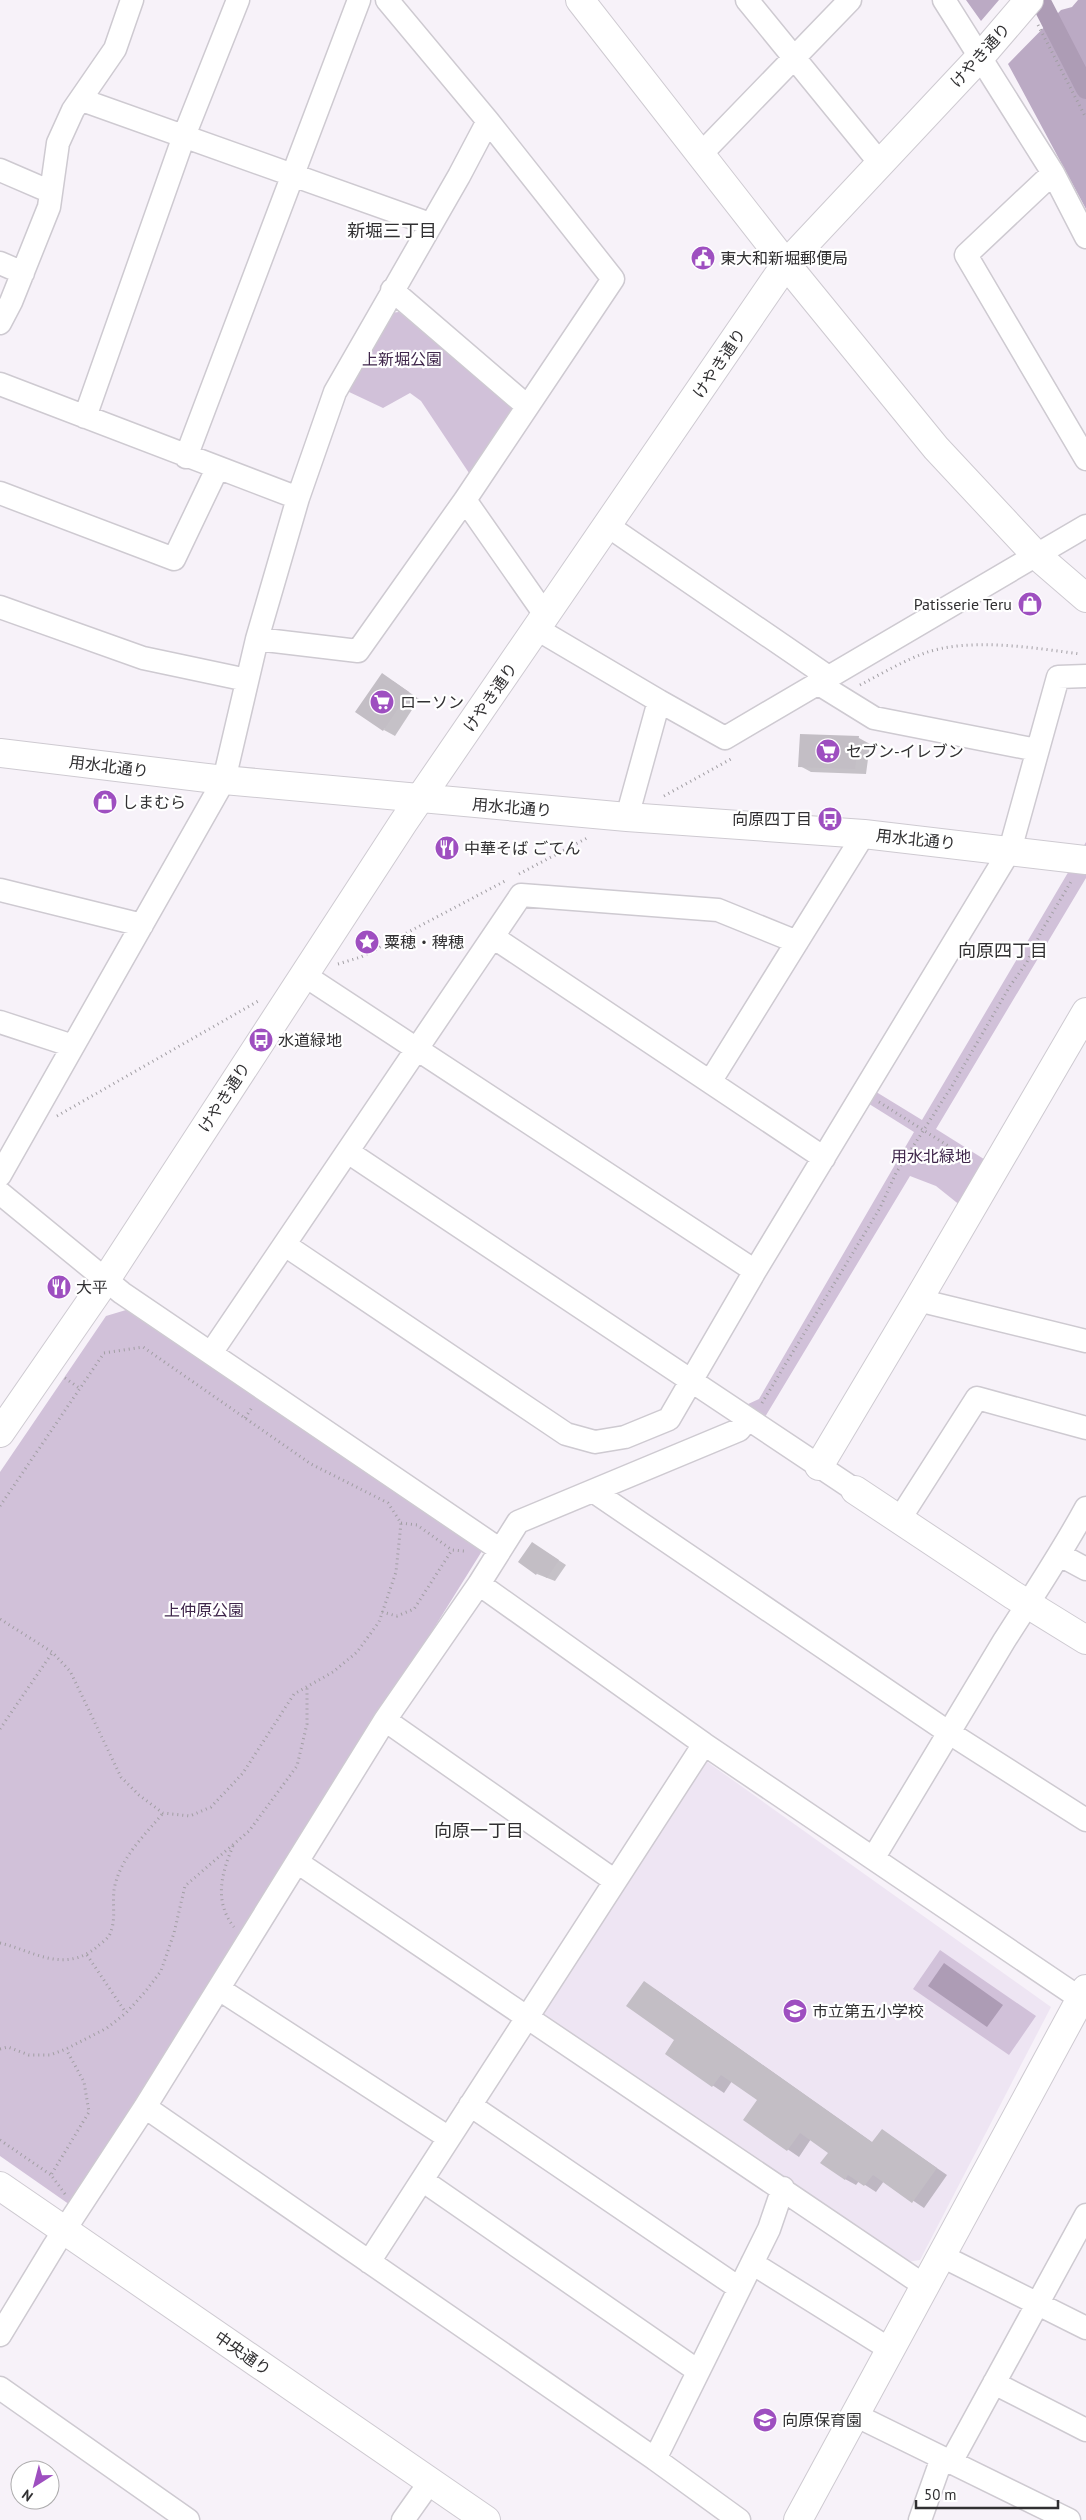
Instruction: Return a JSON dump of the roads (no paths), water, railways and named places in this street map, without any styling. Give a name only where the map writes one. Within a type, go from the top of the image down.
[{"type":"street","points":[[85,417],[184,136],[238,0]]},
{"type":"street","points":[[186,457],[359,0]]},
{"type":"street","points":[[257,639],[358,651],[465,500],[613,279],[488,121],[387,0]]},
{"type":"street","points":[[580,0],[786,264],[936,448],[1035,554],[1086,598]]},
{"type":"street","points":[[747,0],[880,163]]},
{"type":"street","points":[[701,154],[850,0]]},
{"type":"street","points":[[944,0],[1054,173],[1086,237]]},
{"type":"street","points":[[0,323],[23,273],[49,207],[58,143],[73,110],[82,100],[115,48],[127,2]]},
{"type":"street","name":"けやき通り","points":[[0,1433],[105,1281],[421,799],[786,264],[981,56],[1034,12]]},
{"type":"street","points":[[82,100],[430,224]]},
{"type":"street","points":[[2,1169],[224,780],[257,639],[298,498],[335,392],[459,176],[488,121]]},
{"type":"street","points":[[0,170],[51,192]]},
{"type":"street","points":[[1054,173],[966,255],[1086,459]]},
{"type":"street","points":[[0,263],[23,273]]},
{"type":"street","points":[[392,290],[528,406]]},
{"type":"street","points":[[0,384],[217,469],[298,498]]},
{"type":"street","points":[[0,493],[174,559],[217,469]]},
{"type":"street","points":[[465,500],[542,623],[659,701],[725,738],[825,681],[1035,554],[1086,526]]},
{"type":"street","points":[[608,526],[874,718],[1037,750]]},
{"type":"street","points":[[0,607],[143,658],[247,680]]},
{"type":"street","points":[[285,1245],[566,1434],[596,1442],[625,1437],[669,1419],[755,1271],[864,1092],[1018,851],[1037,750],[1058,676],[1086,676]]},
{"type":"street","points":[[627,816],[659,701]]},
{"type":"street","name":"用水北通り","points":[[0,753],[224,780],[421,799],[864,834],[1085,860]]},
{"type":"street","points":[[710,1082],[864,834]]},
{"type":"street","points":[[0,890],[142,925]]},
{"type":"street","points":[[211,1353],[521,895],[718,910],[797,942]]},
{"type":"street","points":[[493,937],[824,1158]]},
{"type":"street","points":[[304,975],[755,1271]]},
{"type":"street","points":[[819,1466],[1086,1012]]},
{"type":"street","points":[[0,1022],[73,1046]]},
{"type":"street","points":[[348,1152],[899,1520],[1027,1604],[1086,1640]]},
{"type":"street","points":[[0,1194],[105,1281],[499,1549]]},
{"type":"street","points":[[918,1300],[1086,1341]]},
{"type":"street","points":[[899,1520],[977,1398],[1086,1428]]},
{"type":"street","points":[[0,2335],[145,2107],[385,1720],[479,1584],[499,1549],[518,1522],[739,1430],[748,1419]]},
{"type":"street","points":[[593,1491],[948,1732],[1086,1820]]},
{"type":"street","points":[[874,1857],[948,1732],[1027,1604],[1060,1555],[1086,1508]]},
{"type":"street","points":[[1060,1555],[1086,1569]]},
{"type":"street","points":[[479,1584],[704,1744],[874,1857],[1081,2007],[925,2286],[798,2520]]},
{"type":"street","points":[[385,1720],[615,1881]]},
{"type":"street","points":[[369,2262],[704,1744]]},
{"type":"street","points":[[297,1862],[783,2188],[925,2286]]},
{"type":"street","points":[[218,1989],[449,2138]]},
{"type":"street","points":[[470,2105],[739,2288]]},
{"type":"street","points":[[145,2107],[655,2459],[739,2520]]},
{"type":"street","points":[[422,2180],[698,2371]]},
{"type":"street","name":"中央通り","points":[[0,2186],[71,2223],[430,2482],[486,2520]]},
{"type":"street","points":[[655,2459],[752,2263],[768,2229],[783,2188]]},
{"type":"street","points":[[920,2520],[946,2460],[994,2383],[1086,2215]]},
{"type":"street","points":[[942,2256],[1086,2328]]},
{"type":"street","points":[[752,2263],[890,2350]]},
{"type":"street","points":[[994,2383],[1086,2430]]},
{"type":"street","points":[[0,2388],[188,2520]]},
{"type":"street","points":[[855,2415],[1069,2520]]},
{"type":"street","points":[[403,2520],[430,2482]]},
{"type":"waterway","points":[[1040,0],[1086,89]]},
{"type":"place","name":"東大和新堀郵便局","points":[[703,258]]},
{"type":"place","name":"Patisserie Teru","points":[[1030,604]]},
{"type":"place","name":"ローソン","points":[[382,702]]},
{"type":"place","name":"セブン-イレブン","points":[[828,751]]},
{"type":"place","name":"しまむら","points":[[105,802]]},
{"type":"place","name":"向原四丁目","points":[[830,819]]},
{"type":"place","name":"中華そば ごてん","points":[[447,848]]},
{"type":"place","name":"粟穂・稗穂","points":[[367,942]]},
{"type":"place","name":"水道緑地","points":[[261,1040]]},
{"type":"place","name":"大平","points":[[59,1287]]},
{"type":"place","name":"市立第五小学校","points":[[795,2011]]},
{"type":"place","name":"向原保育園","points":[[765,2420]]},
{"type":"district","name":"新堀三丁目","points":[[392,230]]},
{"type":"district","name":"向原四丁目","points":[[1003,950]]},
{"type":"district","name":"向原一丁目","points":[[479,1830]]},
{"type":"park label","name":"上新堀公園","points":[[402,359]]},
{"type":"park label","name":"用水北緑地","points":[[931,1156]]},
{"type":"park label","name":"上仲原公園","points":[[204,1610]]}]
